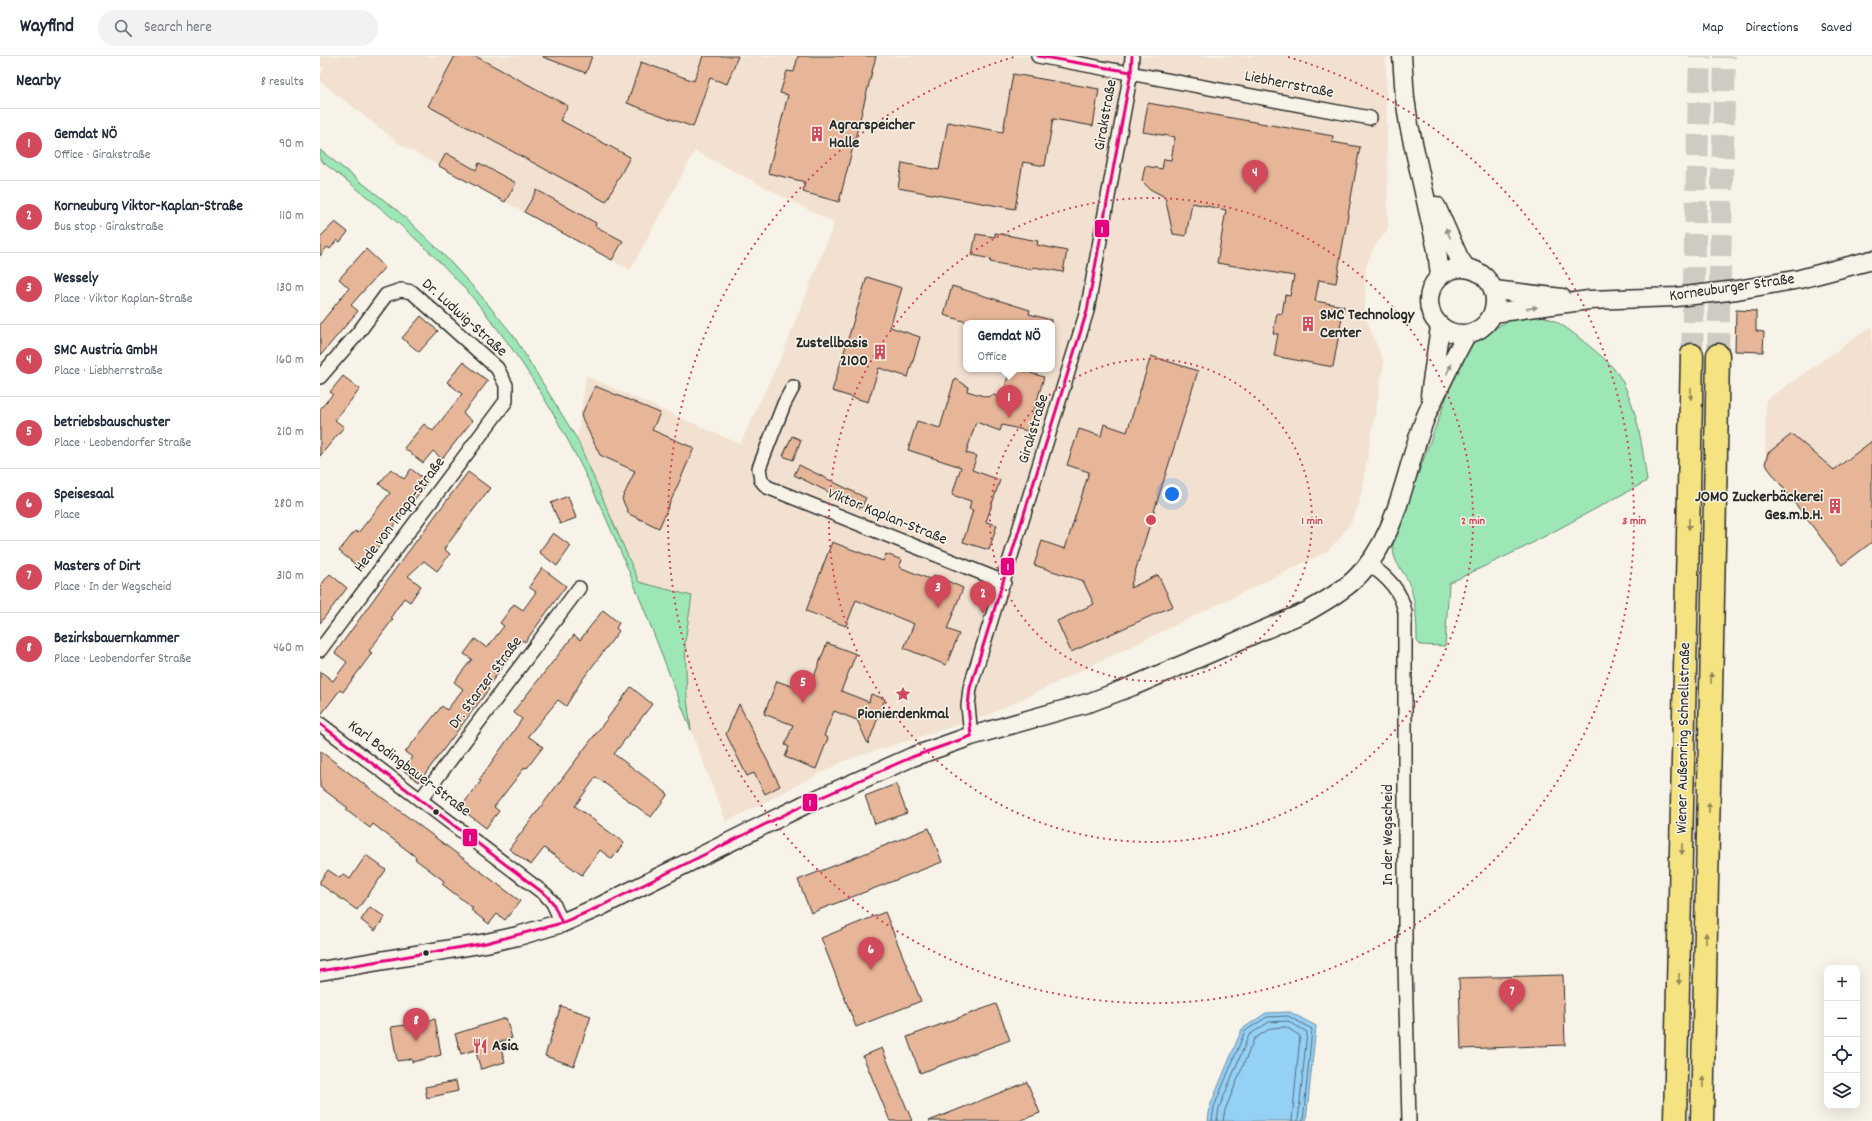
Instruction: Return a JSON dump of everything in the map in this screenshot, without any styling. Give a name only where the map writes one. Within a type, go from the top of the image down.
[{"type":"highway","name":"Wiener Außenring Schnellstraße","points":[[1675,1121],[1692,354]]},
{"type":"highway","name":"Wiener Außenring Schnellstraße","points":[[1702,1121],[1718,355]]},
{"type":"main road","points":[[1402,56],[1405,98],[1409,125],[1422,176],[1437,250],[1440,276]]},
{"type":"main road","points":[[1422,176],[1459,258],[1466,268]]},
{"type":"main road","name":"Korneuburger Straße","points":[[1493,313],[1589,300],[1676,297],[1737,290],[1807,277],[1872,260]]},
{"type":"main road","points":[[1466,268],[1480,273],[1486,278],[1494,290],[1496,298],[1493,313],[1485,326],[1473,333],[1452,333],[1440,326],[1433,318],[1429,301],[1430,290],[1440,276],[1452,269],[1466,268]]},
{"type":"main road","name":"Korneuburger Straße","points":[[1494,290],[1589,300]]},
{"type":"main road","points":[[1426,417],[1440,326]]},
{"type":"main road","points":[[320,971],[518,936],[562,923],[599,907],[804,805],[912,757],[971,736],[1091,702],[1180,667],[1308,611],[1342,590],[1369,564],[1391,524],[1426,417],[1466,334]]},
{"type":"street","name":"Liebherrstraße","points":[[1038,56],[1131,72],[1370,118]]},
{"type":"street","name":"Girakstraße","points":[[971,736],[968,706],[970,688],[1087,311],[1131,72],[1132,56]]},
{"type":"street","name":"Dr. Ludwig-Straße","points":[[320,378],[358,333],[386,295],[407,290],[412,292],[497,368],[506,385],[506,401]]},
{"type":"street","name":"Viktor Kaplan-Straße","points":[[793,388],[784,404],[759,468],[761,480],[767,487],[1004,582]]},
{"type":"street","name":"Hede von Trapp-Straße","points":[[320,650],[506,401]]},
{"type":"street","name":"In der Wegscheid","points":[[1369,564],[1389,580],[1397,589],[1403,602],[1405,612],[1405,966],[1409,1121]]},
{"type":"street","name":"Dr. Starzer Straße","points":[[421,799],[579,588]]},
{"type":"street","name":"Karl Bodingbauer-Straße","points":[[320,724],[546,895],[553,903],[562,923]]},
{"type":"shaded area","points":[[320,56],[1386,56],[1388,229],[1373,249],[1366,267],[1365,289],[1365,316],[1384,363],[1359,505],[1351,522],[1340,538],[1326,552],[987,716],[846,760],[726,822],[691,730],[687,699],[685,642],[692,596],[639,582],[577,439],[586,376],[740,444],[783,353],[834,223],[695,151],[630,270],[401,145],[320,81],[320,76],[324,69],[320,65]]},
{"type":"shaded area","points":[[1872,326],[1872,542],[1842,565],[1765,464],[1766,400]]},
{"type":"green space","points":[[320,150],[398,211],[440,251],[477,291],[513,335],[577,439],[639,582],[692,596],[685,642],[687,699],[691,730],[606,517],[581,465],[554,415],[524,366],[490,319],[452,275],[410,234],[366,196],[320,160]]},
{"type":"green space","points":[[1538,315],[1562,325],[1572,332],[1603,358],[1621,379],[1632,403],[1641,442],[1647,481],[1523,548],[1449,583],[1445,646],[1420,645],[1417,641],[1414,599],[1410,586],[1394,556],[1393,542],[1460,361],[1470,344],[1483,339],[1500,325],[1515,319]]},
{"type":"water","points":[[1290,1012],[1316,1026],[1306,1121],[1208,1121],[1210,1106],[1242,1029],[1266,1013]]},
{"type":"building","points":[[455,56],[475,56],[568,106],[560,120],[630,157],[606,202],[428,106]]},
{"type":"building","points":[[543,56],[592,56],[586,73]]},
{"type":"building","points":[[703,56],[738,56],[727,84],[710,78],[693,127],[627,103],[641,62],[694,81]]},
{"type":"building","name":"Agrarspeicher Halle","points":[[798,56],[876,56],[839,202],[803,192],[805,182],[768,173],[788,95],[780,93],[787,71],[794,72]]},
{"type":"building","points":[[1013,74],[1099,89],[1093,126],[1053,119],[1045,166],[1023,162],[1015,209],[898,188],[902,163],[939,170],[948,122],[1003,132]]},
{"type":"building","points":[[1148,103],[1333,136],[1332,142],[1360,147],[1336,283],[1319,280],[1315,301],[1344,306],[1333,367],[1274,356],[1278,334],[1273,334],[1277,313],[1282,314],[1285,295],[1290,296],[1294,276],[1217,263],[1226,210],[1192,203],[1186,236],[1173,234],[1165,197],[1150,189],[1142,181],[1145,166],[1162,169],[1164,159],[1171,160],[1175,137],[1143,132]]},
{"type":"building","points":[[446,153],[476,170],[479,163],[516,183],[505,202],[439,166]]},
{"type":"building","points":[[537,190],[596,223],[595,226],[623,241],[612,260],[524,212]]},
{"type":"building","points":[[335,222],[348,232],[340,242],[337,240],[330,249],[327,247],[320,256],[320,237]]},
{"type":"building","points":[[995,233],[1038,241],[1037,245],[1067,251],[1063,272],[1033,267],[1033,270],[990,262],[991,259],[972,255],[976,234],[995,237]]},
{"type":"building","points":[[366,249],[385,267],[351,305],[358,311],[320,356],[320,324],[349,288],[339,279]]},
{"type":"building","name":"Zustellbasis 2100","points":[[867,277],[902,288],[890,327],[920,337],[908,377],[879,368],[868,402],[832,391]]},
{"type":"building","points":[[952,286],[1030,310],[1029,314],[1051,320],[963,321],[944,315]]},
{"type":"building","points":[[1736,310],[1756,311],[1756,331],[1764,332],[1763,352],[1735,351]]},
{"type":"building","points":[[421,316],[438,331],[419,352],[402,338]]},
{"type":"building","points":[[1151,356],[1198,371],[1130,588],[1158,575],[1173,606],[1071,652],[1057,621],[1094,604],[1083,581],[1034,565],[1042,541],[1065,549],[1089,472],[1067,465],[1079,429],[1101,436],[1104,424],[1127,432]]},
{"type":"building","points":[[463,362],[488,381],[463,413],[472,421],[442,459],[433,451],[423,463],[404,448],[424,424],[433,431],[462,394],[447,382]]},
{"type":"building","points":[[1009,372],[1027,372],[1044,377],[1028,431],[1002,425],[1000,431],[976,422],[966,453],[977,456],[972,470],[1000,480],[986,522],[997,525],[989,550],[963,542],[973,510],[969,509],[971,501],[952,495],[961,467],[908,450],[917,421],[940,428],[955,378],[968,387],[967,391],[987,397],[993,395],[1002,398]]},
{"type":"building","points":[[343,376],[360,389],[335,420],[344,427],[320,456],[320,409],[333,394],[330,392]]},
{"type":"building","points":[[595,386],[660,413],[652,430],[694,448],[659,528],[629,514],[622,499],[635,471],[600,455],[581,416]]},
{"type":"building","name":"JOMO Zuckerbäckerei Ges.m.b.H.","points":[[1792,434],[1834,470],[1872,441],[1872,542],[1842,565],[1765,464],[1768,453]]},
{"type":"building","points":[[792,436],[801,440],[793,460],[783,456]]},
{"type":"building","points":[[799,465],[866,498],[861,508],[794,475]]},
{"type":"building","points":[[391,469],[404,479],[411,469],[428,482],[361,569],[339,551],[355,531],[358,533],[390,493],[379,484]]},
{"type":"building","points":[[468,472],[490,488],[444,549],[450,554],[437,571],[424,561],[408,576],[421,586],[410,602],[404,598],[391,617],[393,619],[369,651],[372,653],[343,692],[340,690],[320,716],[320,671],[333,681],[347,662],[335,653]]},
{"type":"building","points":[[568,496],[576,518],[560,524],[551,503]]},
{"type":"building","points":[[553,533],[571,546],[557,566],[539,552]]},
{"type":"building","points":[[832,542],[883,561],[886,554],[902,560],[899,567],[932,580],[934,575],[963,588],[947,629],[959,634],[946,665],[904,648],[914,624],[856,600],[846,626],[806,611]]},
{"type":"building","points":[[542,568],[566,586],[525,642],[522,640],[487,688],[489,689],[419,782],[403,770],[412,757],[405,752],[442,706],[447,710],[463,689],[454,682],[472,659],[464,654],[475,639],[487,648],[504,626],[500,623],[514,604],[523,610],[536,592],[529,587]]},
{"type":"building","points":[[330,574],[347,588],[320,623],[320,586]]},
{"type":"building","points":[[603,610],[619,623],[616,628],[619,631],[582,680],[566,706],[558,700],[528,736],[543,747],[527,768],[525,767],[494,807],[499,811],[486,828],[460,808],[481,781],[479,780],[522,719],[513,712],[574,635],[580,640]]},
{"type":"building","points":[[827,643],[856,654],[841,691],[869,702],[871,694],[885,699],[868,744],[857,720],[834,711],[824,736],[828,738],[816,769],[785,757],[789,747],[785,745],[793,725],[764,714],[777,681],[808,692]]},
{"type":"building","points":[[631,687],[652,704],[614,754],[668,794],[651,817],[596,777],[575,806],[624,843],[612,859],[600,850],[582,875],[544,848],[531,865],[509,849]]},
{"type":"building","points":[[739,704],[780,786],[765,794],[754,773],[747,776],[726,734]]},
{"type":"building","points":[[320,751],[520,901],[505,920],[497,914],[489,924],[471,910],[473,908],[442,884],[444,881],[415,859],[416,857],[373,824],[370,828],[346,810],[348,808],[320,787]]},
{"type":"building","points":[[896,784],[907,813],[875,824],[865,796]]},
{"type":"building","points":[[929,828],[942,862],[811,913],[798,880]]},
{"type":"building","points":[[366,855],[386,870],[357,910],[320,884],[320,881],[328,870],[340,878],[343,874],[350,879]]},
{"type":"building","points":[[370,907],[385,917],[375,931],[361,920]]},
{"type":"building","points":[[885,912],[921,1001],[856,1027],[821,938]]},
{"type":"building","points":[[1563,975],[1565,1045],[1461,1049],[1459,978]]},
{"type":"building","points":[[996,1004],[1010,1040],[920,1073],[907,1037]]},
{"type":"building","points":[[561,1006],[591,1016],[574,1066],[545,1056]]},
{"type":"building","points":[[418,1017],[419,1022],[435,1019],[441,1055],[412,1062],[412,1059],[397,1061],[391,1027],[406,1025],[405,1019]]},
{"type":"building","name":"Asia","points":[[506,1018],[512,1038],[499,1042],[505,1062],[481,1069],[475,1050],[461,1054],[455,1034]]},
{"type":"building","points":[[882,1048],[912,1121],[890,1121],[863,1056]]},
{"type":"building","points":[[456,1081],[458,1091],[427,1098],[425,1087]]},
{"type":"building","points":[[1027,1082],[1040,1113],[1019,1121],[929,1121]]},
{"type":"tunnel","points":[[1692,355],[1700,56]]},
{"type":"tunnel","points":[[1718,355],[1725,56]]},
{"type":"transit line","name":"1","points":[[1038,56],[1131,72]]},
{"type":"transit line","name":"1","points":[[971,736],[968,706],[970,688],[1087,311],[1131,72],[1132,56]]},
{"type":"transit line","name":"1","points":[[320,724],[546,895],[553,903],[562,923]]},
{"type":"transit line","name":"1","points":[[320,971],[486,943],[562,923],[599,907],[804,805],[912,757],[971,736]]},
{"type":"place","name":"Agrarspeicher Halle","points":[[817,134]]},
{"type":"place","name":"SMC Austria GmbH","points":[[1255,193]]},
{"type":"place","name":"SMC Technology Center","points":[[1308,324]]},
{"type":"place","name":"Zustellbasis 2100","points":[[880,352]]},
{"type":"place","name":"Gemdat NÖ","points":[[1009,418]]},
{"type":"place","name":"JOMO Zuckerbäckerei Ges.m.b.H.","points":[[1835,506]]},
{"type":"place","name":"Wessely","points":[[938,608]]},
{"type":"place","name":"Korneuburg Viktor-Kaplan-Straße","points":[[983,614]]},
{"type":"place","name":"Pionierdenkmal","points":[[903,694]]},
{"type":"place","name":"betriebsbauschuster","points":[[803,703]]},
{"type":"place","name":"Speisesaal","points":[[871,970]]},
{"type":"place","name":"Masters of Dirt","points":[[1512,1012]]},
{"type":"place","name":"Bezirksbauernkammer","points":[[416,1041]]},
{"type":"place","name":"Asia","points":[[480,1046]]}]
